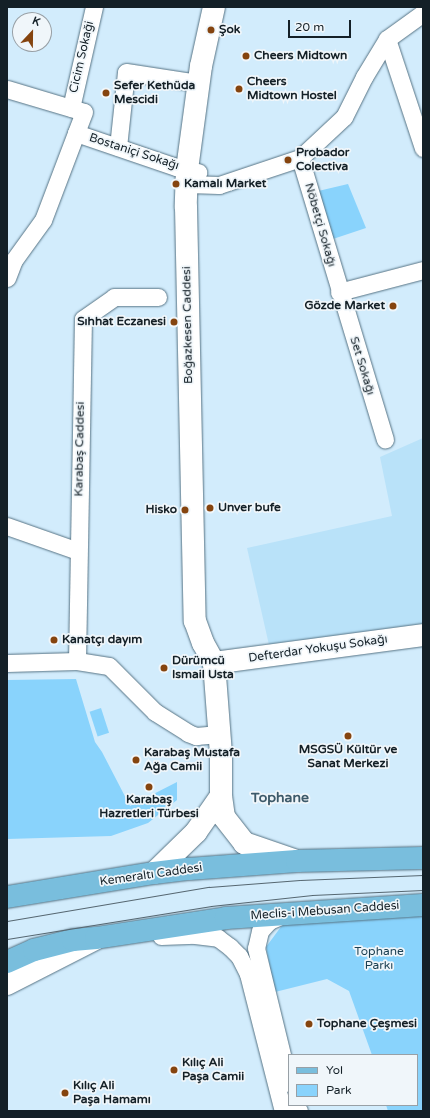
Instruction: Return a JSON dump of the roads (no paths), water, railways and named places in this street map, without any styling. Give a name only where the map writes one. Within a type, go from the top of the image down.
[{"type":"main road","name":"Boğazkesen Caddesi","points":[[214,7],[199,83],[192,177],[207,632],[203,644],[214,663],[221,796],[224,817],[244,843],[296,861]]},
{"type":"main road","name":"Boğazkesen Caddesi","points":[[192,177],[225,7]]},
{"type":"main road","name":"Defterdar Yokuşu Sokağı","points":[[214,663],[423,635]]},
{"type":"main road","points":[[154,873],[196,832],[221,796]]},
{"type":"main road","points":[[296,861],[423,858]]},
{"type":"main road","name":"Kemeraltı Caddesi","points":[[7,897],[154,873],[296,861]]},
{"type":"main road","name":"Meclis-i Mebusan Caddesi","points":[[96,938],[226,918],[423,905]]},
{"type":"main road","points":[[7,962],[34,950],[73,940],[96,938]]},
{"type":"main road","points":[[7,984],[96,938]]},
{"type":"street","name":"Cicim Sokaği","points":[[71,108],[94,7]]},
{"type":"street","points":[[300,158],[344,118],[364,77],[387,39],[423,13]]},
{"type":"street","points":[[387,39],[423,148]]},
{"type":"street","points":[[118,147],[126,72],[199,83]]},
{"type":"street","name":"Bostaniçi Sokağı","points":[[7,89],[84,112],[76,133],[118,147],[192,177],[219,185],[300,158]]},
{"type":"street","points":[[7,278],[14,260],[43,220],[76,133]]},
{"type":"street","name":"Nöbetçi Sokağı","points":[[300,158],[339,292]]},
{"type":"street","points":[[339,292],[423,270]]},
{"type":"street","name":"Set Sokağı","points":[[339,292],[385,439]]},
{"type":"street","name":"Karabaş Caddesi","points":[[76,660],[83,319],[114,297],[158,297]]},
{"type":"street","points":[[7,526],[78,551]]},
{"type":"street","points":[[7,663],[76,660],[109,666],[155,712],[188,733],[196,736],[218,734]]},
{"type":"street","points":[[288,1079],[256,948],[260,931],[268,921],[289,913]]},
{"type":"street","points":[[96,938],[195,935],[218,938],[230,947],[239,956],[248,974],[284,1111]]},
{"type":"tram line","points":[[7,921],[209,887],[300,880],[423,875]]},
{"type":"tram line","points":[[7,939],[211,906],[312,895],[423,890]]},
{"type":"place","name":"Şok","points":[[211,30]]},
{"type":"place","name":"Cheers Midtown","points":[[246,56]]},
{"type":"place","name":"Cheers Midtown Hostel","points":[[239,89]]},
{"type":"place","name":"Sefer Kethüda Mescidi","points":[[106,93]]},
{"type":"place","name":"Probador Colectiva","points":[[288,160]]},
{"type":"place","name":"Kamalı Market","points":[[176,184]]},
{"type":"place","name":"Gözde Market","points":[[393,306]]},
{"type":"place","name":"Sıhhat Eczanesi","points":[[174,322]]},
{"type":"place","name":"Unver bufe","points":[[210,508]]},
{"type":"place","name":"Hisko","points":[[185,510]]},
{"type":"place","name":"Kanatçı dayım","points":[[54,640]]},
{"type":"place","name":"Dürümcü Ismail Usta","points":[[164,668]]},
{"type":"place","name":"MSGSÜ Kültür ve Sanat Merkezi","points":[[348,736]]},
{"type":"place","name":"Karabaş Mustafa Ağa Camii","points":[[136,760]]},
{"type":"place","name":"Karabaş Hazretleri Türbesi","points":[[149,787]]},
{"type":"place","name":"Tophane Çeşmesi","points":[[309,1024]]},
{"type":"place","name":"Kılıç Ali Paşa Camii","points":[[174,1070]]},
{"type":"place","name":"Kılıç Ali Paşa Hamamı","points":[[65,1093]]},
{"type":"district","name":"Tophane","points":[[280,798]]},
{"type":"park label","name":"Tophane Parkı","points":[[379,959]]}]
